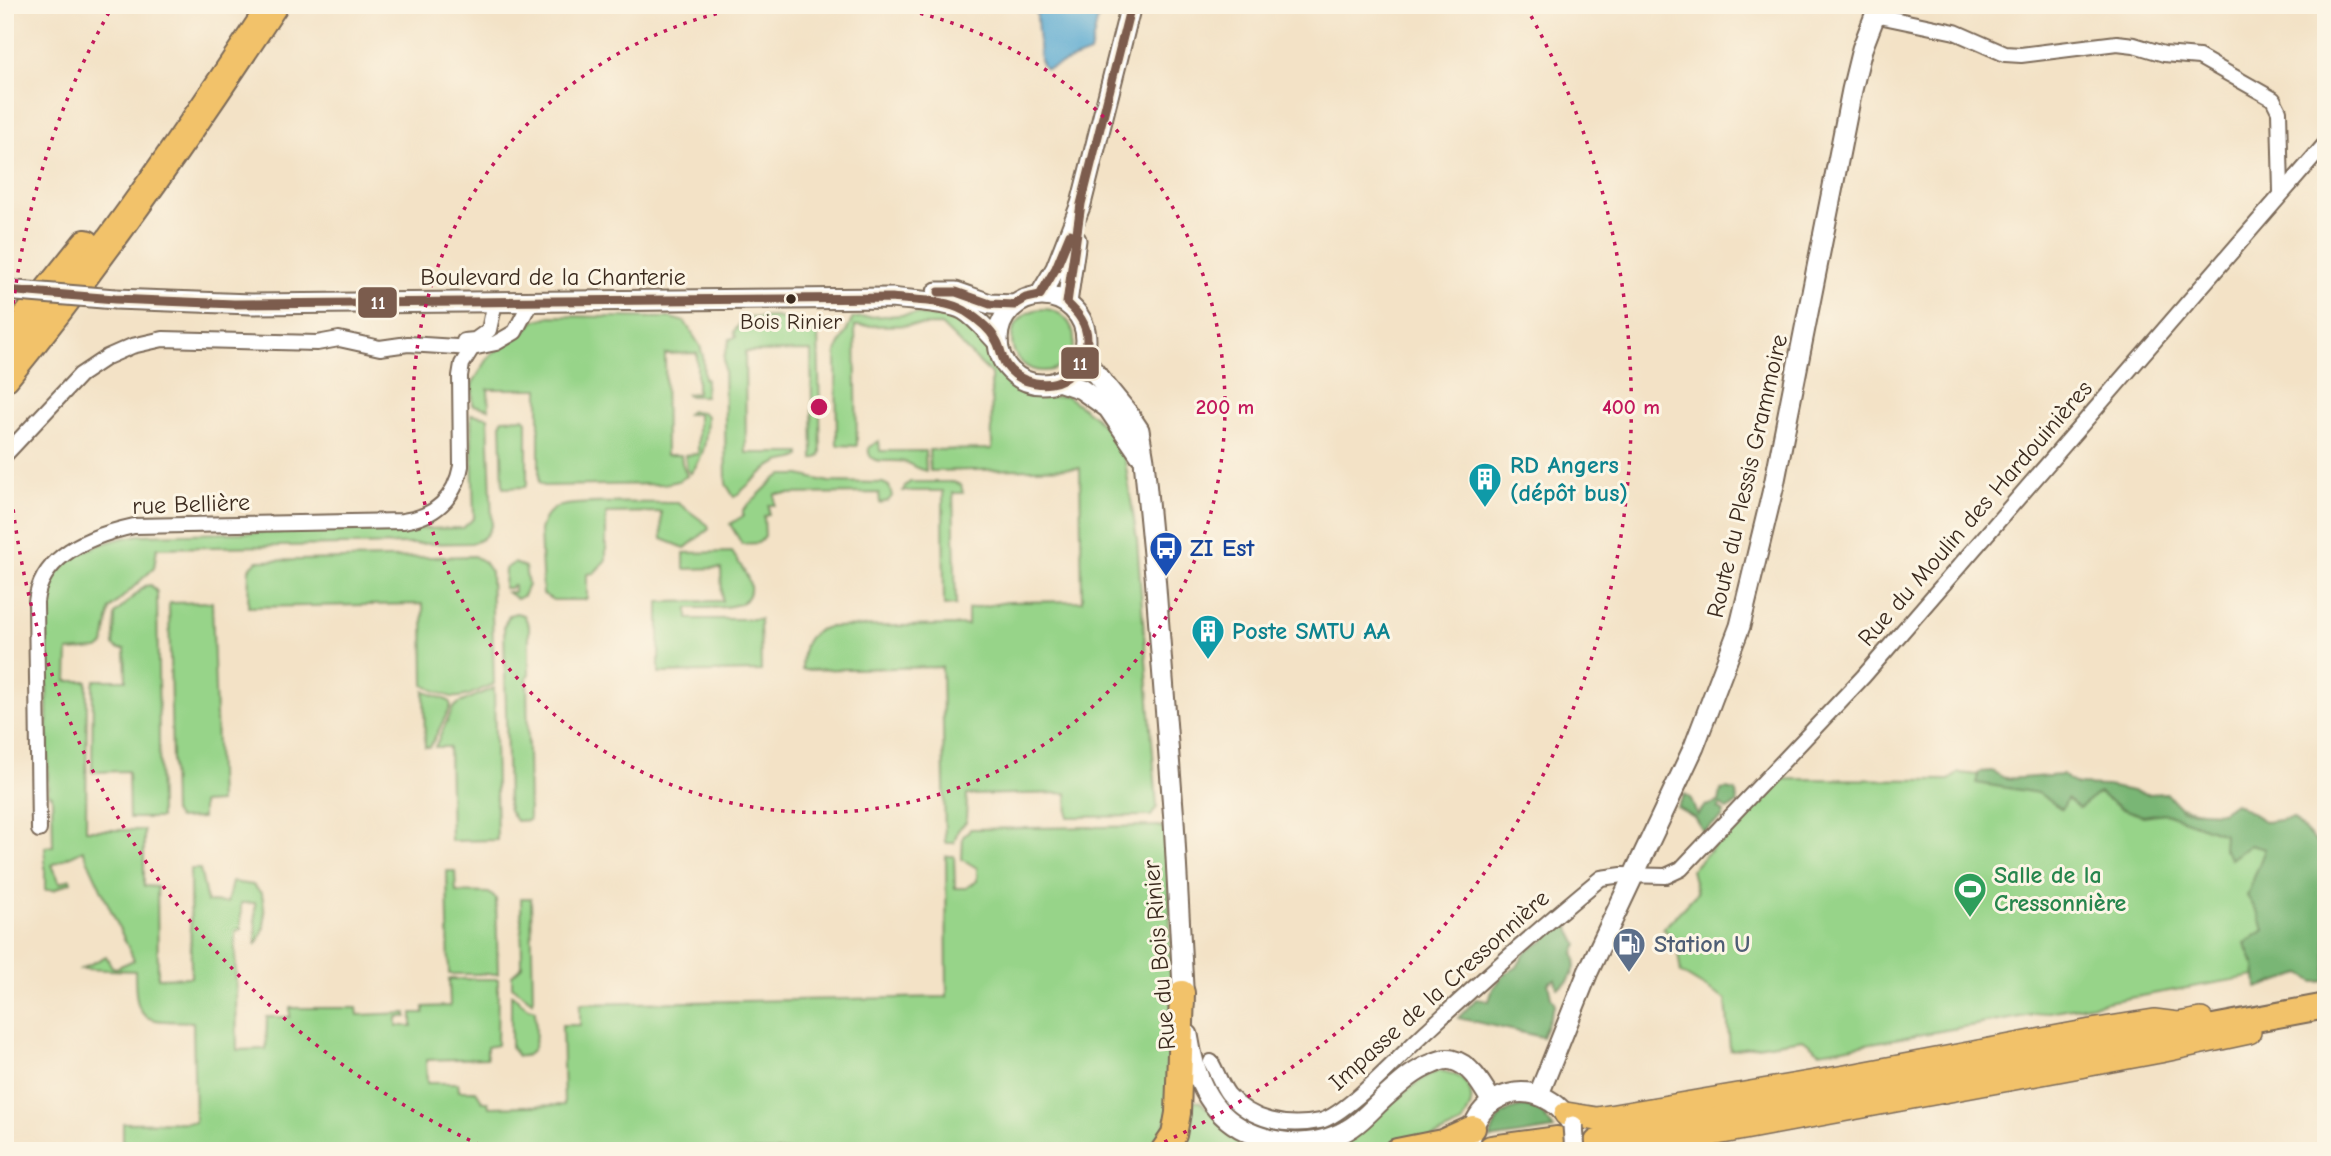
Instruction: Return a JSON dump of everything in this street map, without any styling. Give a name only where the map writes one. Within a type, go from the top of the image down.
[{"type":"highway","points":[[5,345],[85,246],[183,107],[250,5]]},
{"type":"highway","points":[[5,377],[102,256],[273,5]]},
{"type":"highway","points":[[1163,1151],[1174,1135],[1178,1113],[1182,993]]},
{"type":"highway","points":[[1397,1151],[1442,1142],[1576,1139],[2326,1006]]},
{"type":"highway","points":[[1576,1139],[2178,1024]]},
{"type":"main road","points":[[1576,1139],[1597,1119],[2154,1021],[2178,1024],[2326,995]]},
{"type":"main road","points":[[1576,1139],[2160,1051],[2326,1015]]},
{"type":"street","points":[[1068,303],[1081,204],[1131,5]]},
{"type":"street","points":[[1877,10],[1955,32],[2005,54],[2021,55],[2118,43],[2164,54],[2199,57],[2273,99],[2279,111],[2281,192]]},
{"type":"street","name":"Route du Plessis Grammoire","points":[[1539,1094],[1588,972],[1694,747],[1723,674],[1752,584],[1852,90],[1862,49],[1877,10]]},
{"type":"street","name":"Rue du Moulin des Hardouinières","points":[[1635,875],[1666,876],[1681,869],[1863,677],[2326,143]]},
{"type":"street","points":[[1040,295],[1056,268],[1081,204]]},
{"type":"street","name":"Boulevard de la Chanterie","points":[[5,290],[115,299],[242,304],[892,298],[950,304],[972,316],[998,342]]},
{"type":"street","name":"Boulevard de la Chanterie","points":[[892,298],[911,292],[956,292],[990,304],[1014,305]]},
{"type":"street","points":[[1040,295],[1068,303],[1077,311],[1087,334],[1083,358],[1077,368],[1058,382],[1030,383],[1018,377],[1007,368],[1000,355],[999,328],[1005,315],[1014,305],[1026,298],[1040,295]]},
{"type":"street","points":[[425,344],[472,348],[496,343],[515,332],[531,301]]},
{"type":"street","points":[[5,454],[80,375],[107,357],[132,346],[163,339],[317,343],[339,340],[380,348],[467,341],[482,336],[489,330],[495,302]]},
{"type":"street","name":"rue Bellière","points":[[39,830],[36,602],[42,579],[52,564],[93,539],[134,526],[403,522],[424,517],[442,505],[459,477],[460,376],[462,364],[472,348]]},
{"type":"street","name":"Rue du Bois Rinier","points":[[1083,358],[1128,412],[1139,430],[1144,460],[1174,821],[1182,993],[1196,1075],[1217,1111],[1233,1125],[1255,1135],[1300,1144],[1326,1140],[1353,1126],[1404,1080],[1441,1060],[1452,1060],[1463,1065],[1474,1075],[1492,1102]]},
{"type":"street","name":"Rue du Bois Rinier","points":[[1058,382],[1081,389],[1108,408],[1144,460]]},
{"type":"street","name":"Impasse de la Cressonnière","points":[[1211,1062],[1226,1092],[1243,1110],[1266,1121],[1292,1124],[1323,1121],[1365,1089],[1432,1026],[1601,878],[1635,875]]},
{"type":"street","points":[[1476,1142],[1480,1113],[1492,1102],[1514,1093],[1539,1094],[1554,1101],[1576,1139]]},
{"type":"green space","points":[[1043,309],[1065,318],[1074,340],[1065,362],[1043,371],[1021,362],[1012,340],[1021,318]]},
{"type":"green space","points":[[919,314],[955,320],[966,325],[976,334],[1011,386],[1021,393],[1038,398],[1067,396],[1095,417],[1110,433],[1125,460],[1137,540],[1157,807],[1151,816],[1068,817],[1067,793],[967,795],[966,822],[958,830],[954,843],[945,843],[942,667],[802,670],[803,655],[809,637],[828,627],[968,625],[968,609],[1007,602],[1082,601],[1080,468],[930,471],[929,450],[992,449],[991,374],[941,325],[855,326],[857,446],[837,445],[836,352],[853,318]]},
{"type":"green space","points":[[551,316],[671,318],[685,322],[703,356],[705,396],[687,394],[697,393],[697,353],[665,354],[666,455],[681,455],[687,476],[665,484],[544,486],[539,483],[539,389],[488,389],[489,409],[473,405],[472,384],[491,354],[522,334],[534,321]]},
{"type":"green space","points":[[776,317],[788,321],[788,332],[818,333],[821,453],[813,459],[811,351],[745,352],[746,453],[800,453],[800,456],[773,465],[734,497],[726,484],[724,357],[730,339],[736,337],[734,332],[741,322],[751,318]]},
{"type":"green space","points":[[691,411],[702,412],[707,416],[702,453],[690,474],[685,455],[698,454],[698,414],[687,414]]},
{"type":"green space","points":[[471,414],[488,417],[492,523],[482,539],[471,543],[157,548],[154,568],[110,609],[104,645],[98,649],[68,651],[67,681],[87,681],[86,830],[144,830],[144,886],[157,887],[158,978],[191,977],[190,869],[200,869],[207,902],[227,903],[232,882],[253,885],[262,894],[265,920],[256,944],[255,903],[241,903],[241,930],[235,931],[237,1050],[266,1049],[267,1017],[290,1017],[290,1008],[357,1008],[358,1015],[407,1013],[407,1017],[397,1017],[397,1026],[412,1026],[412,1013],[424,1013],[424,1007],[450,1006],[449,979],[498,979],[497,1045],[487,1047],[487,1058],[426,1060],[427,1083],[458,1083],[459,1091],[476,1091],[483,1102],[488,1102],[489,1107],[564,1105],[562,1025],[580,1025],[580,1004],[947,997],[946,856],[954,856],[955,888],[966,888],[977,881],[977,868],[962,859],[963,837],[970,829],[1159,826],[1166,830],[1169,842],[1173,1106],[1154,1151],[123,1151],[123,1123],[195,1122],[193,1022],[164,1021],[146,1016],[137,1002],[135,971],[81,969],[106,956],[112,967],[116,968],[134,960],[83,850],[52,865],[60,883],[70,879],[71,882],[54,890],[45,890],[45,847],[53,846],[52,795],[48,793],[46,600],[51,585],[59,572],[81,554],[108,542],[138,535],[463,528],[474,518]]},
{"type":"green space","points":[[524,418],[527,421],[527,484],[525,487],[503,488],[501,422],[503,419]]},
{"type":"green space","points":[[879,441],[880,451],[925,451],[926,471],[904,462],[871,458],[869,447]]},
{"type":"green space","points":[[782,475],[800,475],[829,482],[883,483],[889,486],[892,496],[888,501],[880,503],[879,493],[775,494],[775,505],[769,505],[769,515],[764,516],[765,537],[758,543],[742,544],[730,524],[743,516],[743,510]]},
{"type":"green space","points":[[910,482],[953,482],[961,485],[963,493],[953,493],[956,605],[944,606],[943,491],[903,491]]},
{"type":"green space","points":[[595,503],[678,503],[708,525],[709,529],[685,548],[662,539],[661,512],[606,513],[606,560],[594,573],[587,574],[587,598],[553,600],[543,594],[540,530],[545,518],[555,508]]},
{"type":"green space","points":[[732,552],[749,581],[750,592],[746,599],[739,604],[718,608],[688,608],[688,619],[760,619],[761,671],[659,673],[659,602],[722,601],[721,568],[684,569],[684,553]]},
{"type":"green space","points":[[474,556],[484,562],[491,572],[494,684],[465,696],[444,695],[424,685],[423,604],[248,607],[249,569],[257,561]]},
{"type":"green space","points":[[514,563],[525,567],[528,585],[523,596],[517,599],[507,592],[514,592],[514,585],[504,588],[505,569]]},
{"type":"green space","points":[[151,585],[157,592],[160,818],[129,818],[128,771],[92,772],[93,685],[95,680],[126,680],[125,649],[114,646],[115,614],[145,586]]},
{"type":"green space","points":[[212,602],[219,802],[202,803],[202,818],[178,819],[173,812],[169,606],[170,603]]},
{"type":"green space","points":[[509,615],[524,615],[529,626],[529,820],[516,821],[508,804],[504,626]]},
{"type":"green space","points":[[494,688],[497,840],[451,841],[449,747],[435,747],[453,708]]},
{"type":"green space","points":[[424,691],[449,701],[451,706],[430,747],[425,747]]},
{"type":"green space","points":[[1992,771],[2006,779],[2062,775],[2076,785],[2107,786],[2148,794],[2166,793],[2182,810],[2222,812],[2235,803],[2266,822],[2293,818],[2326,852],[2326,981],[2315,982],[2301,974],[2257,988],[2255,966],[2245,943],[2264,930],[2258,913],[2247,896],[2265,849],[2250,845],[2231,859],[2223,848],[2224,834],[2165,813],[2143,816],[2120,808],[2099,793],[2079,808],[2067,799],[2062,809],[2038,793],[1976,783],[1979,772]]},
{"type":"green space","name":"Salle de la Cressonnière","points":[[1959,773],[2065,782],[2288,830],[2256,976],[1820,1052],[1803,1039],[1730,1050],[1726,1000],[1681,973],[1676,939],[1663,929],[1697,893],[1691,870],[1779,779],[1949,780]]},
{"type":"green space","points":[[1721,790],[1736,791],[1737,803],[1728,810],[1721,805],[1718,808],[1724,812],[1722,818],[1703,831],[1694,817],[1677,807],[1685,794],[1691,799],[1697,815],[1705,806],[1719,802]]},
{"type":"green space","points":[[447,871],[455,871],[456,892],[489,893],[496,899],[498,974],[449,974]]},
{"type":"green space","points":[[521,898],[531,898],[533,1002],[512,986],[512,975],[522,966]]},
{"type":"green space","points":[[1567,923],[1578,945],[1574,952],[1575,968],[1570,979],[1562,986],[1557,988],[1555,979],[1548,983],[1555,1004],[1542,1037],[1458,1018],[1476,999],[1489,1001],[1493,988],[1505,974],[1517,967],[1526,951]]},
{"type":"green space","points":[[511,994],[528,1008],[535,1010],[536,1040],[531,1052],[526,1056],[518,1056],[511,1047]]},
{"type":"green space","points":[[1438,1071],[1457,1076],[1470,1090],[1470,1106],[1462,1124],[1429,1139],[1332,1151],[1332,1146],[1425,1077]]},
{"type":"green space","points":[[1189,1101],[1200,1102],[1240,1138],[1272,1151],[1170,1151]]},
{"type":"green space","points":[[1525,1106],[1540,1111],[1554,1129],[1490,1139],[1495,1125],[1505,1112]]},
{"type":"water","points":[[1036,5],[1101,5],[1090,53],[1048,69],[1044,68],[1040,60]]},
{"type":"transit line","name":"11","points":[[5,290],[115,299],[234,304],[892,298],[920,300],[948,304],[965,311],[993,336],[1004,362],[1012,372],[1026,381],[1052,383],[1072,373],[1086,350],[1087,334],[1084,324],[1067,303],[1081,204],[1131,5]]},
{"type":"transit line","name":"11","points":[[939,292],[956,292],[990,304],[1014,305],[1026,298],[1040,295],[1056,268],[1070,234]]},
{"type":"place","name":"Bois Rinier","points":[[791,299]]},
{"type":"place","name":"RD Angers (dépôt bus)","points":[[1485,509]]},
{"type":"place","name":"ZI Est","points":[[1166,578]]},
{"type":"place","name":"Poste SMTU AA","points":[[1208,661]]},
{"type":"place","name":"Salle de la Cressonnière","points":[[1970,919]]},
{"type":"place","name":"Station U","points":[[1629,974]]}]
